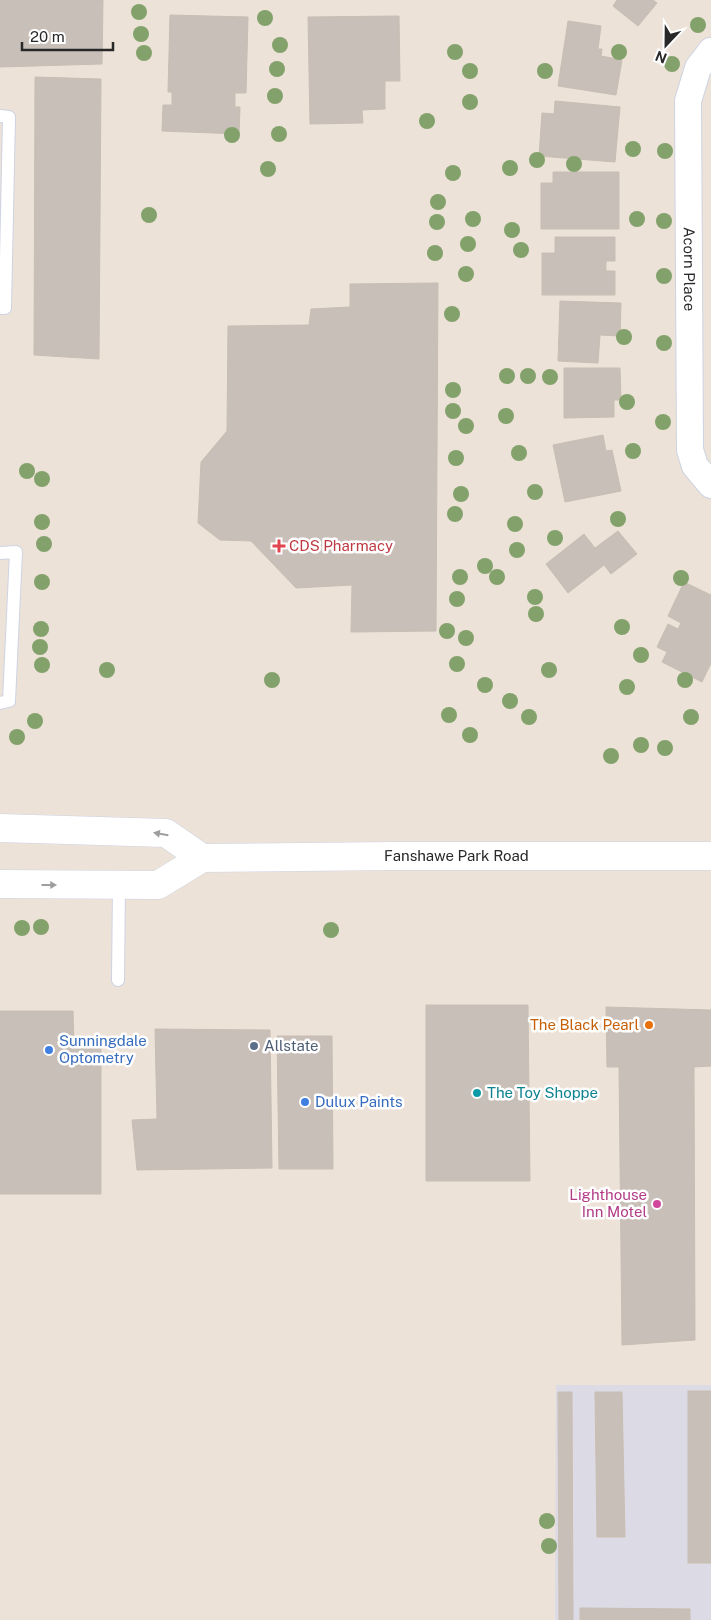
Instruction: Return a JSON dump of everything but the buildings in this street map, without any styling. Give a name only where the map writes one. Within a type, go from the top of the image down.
[{"type":"main road","points":[[0,828],[166,833],[202,858],[158,885],[0,884]]},
{"type":"main road","name":"Fanshawe Park Road","points":[[202,858],[711,856]]},
{"type":"street","name":"Acorn Place","points":[[711,51],[698,68],[688,101],[690,450],[695,466],[711,485]]},
{"type":"lane","points":[[0,116],[9,117],[5,308],[0,308]]},
{"type":"lane","points":[[0,553],[16,552],[6,629],[10,701],[0,703]]},
{"type":"lane","points":[[118,980],[119,885]]},
{"type":"shaded area","points":[[556,1385],[711,1385],[711,1620],[555,1620]]},
{"type":"place","name":"CDS Pharmacy","points":[[279,546]]},
{"type":"place","name":"The Black Pearl","points":[[649,1025]]},
{"type":"place","name":"Allstate","points":[[254,1046]]},
{"type":"place","name":"Sunningdale Optometry","points":[[49,1050]]},
{"type":"place","name":"The Toy Shoppe","points":[[477,1093]]},
{"type":"place","name":"Dulux Paints","points":[[305,1102]]},
{"type":"place","name":"Lighthouse Inn Motel","points":[[657,1204]]}]
